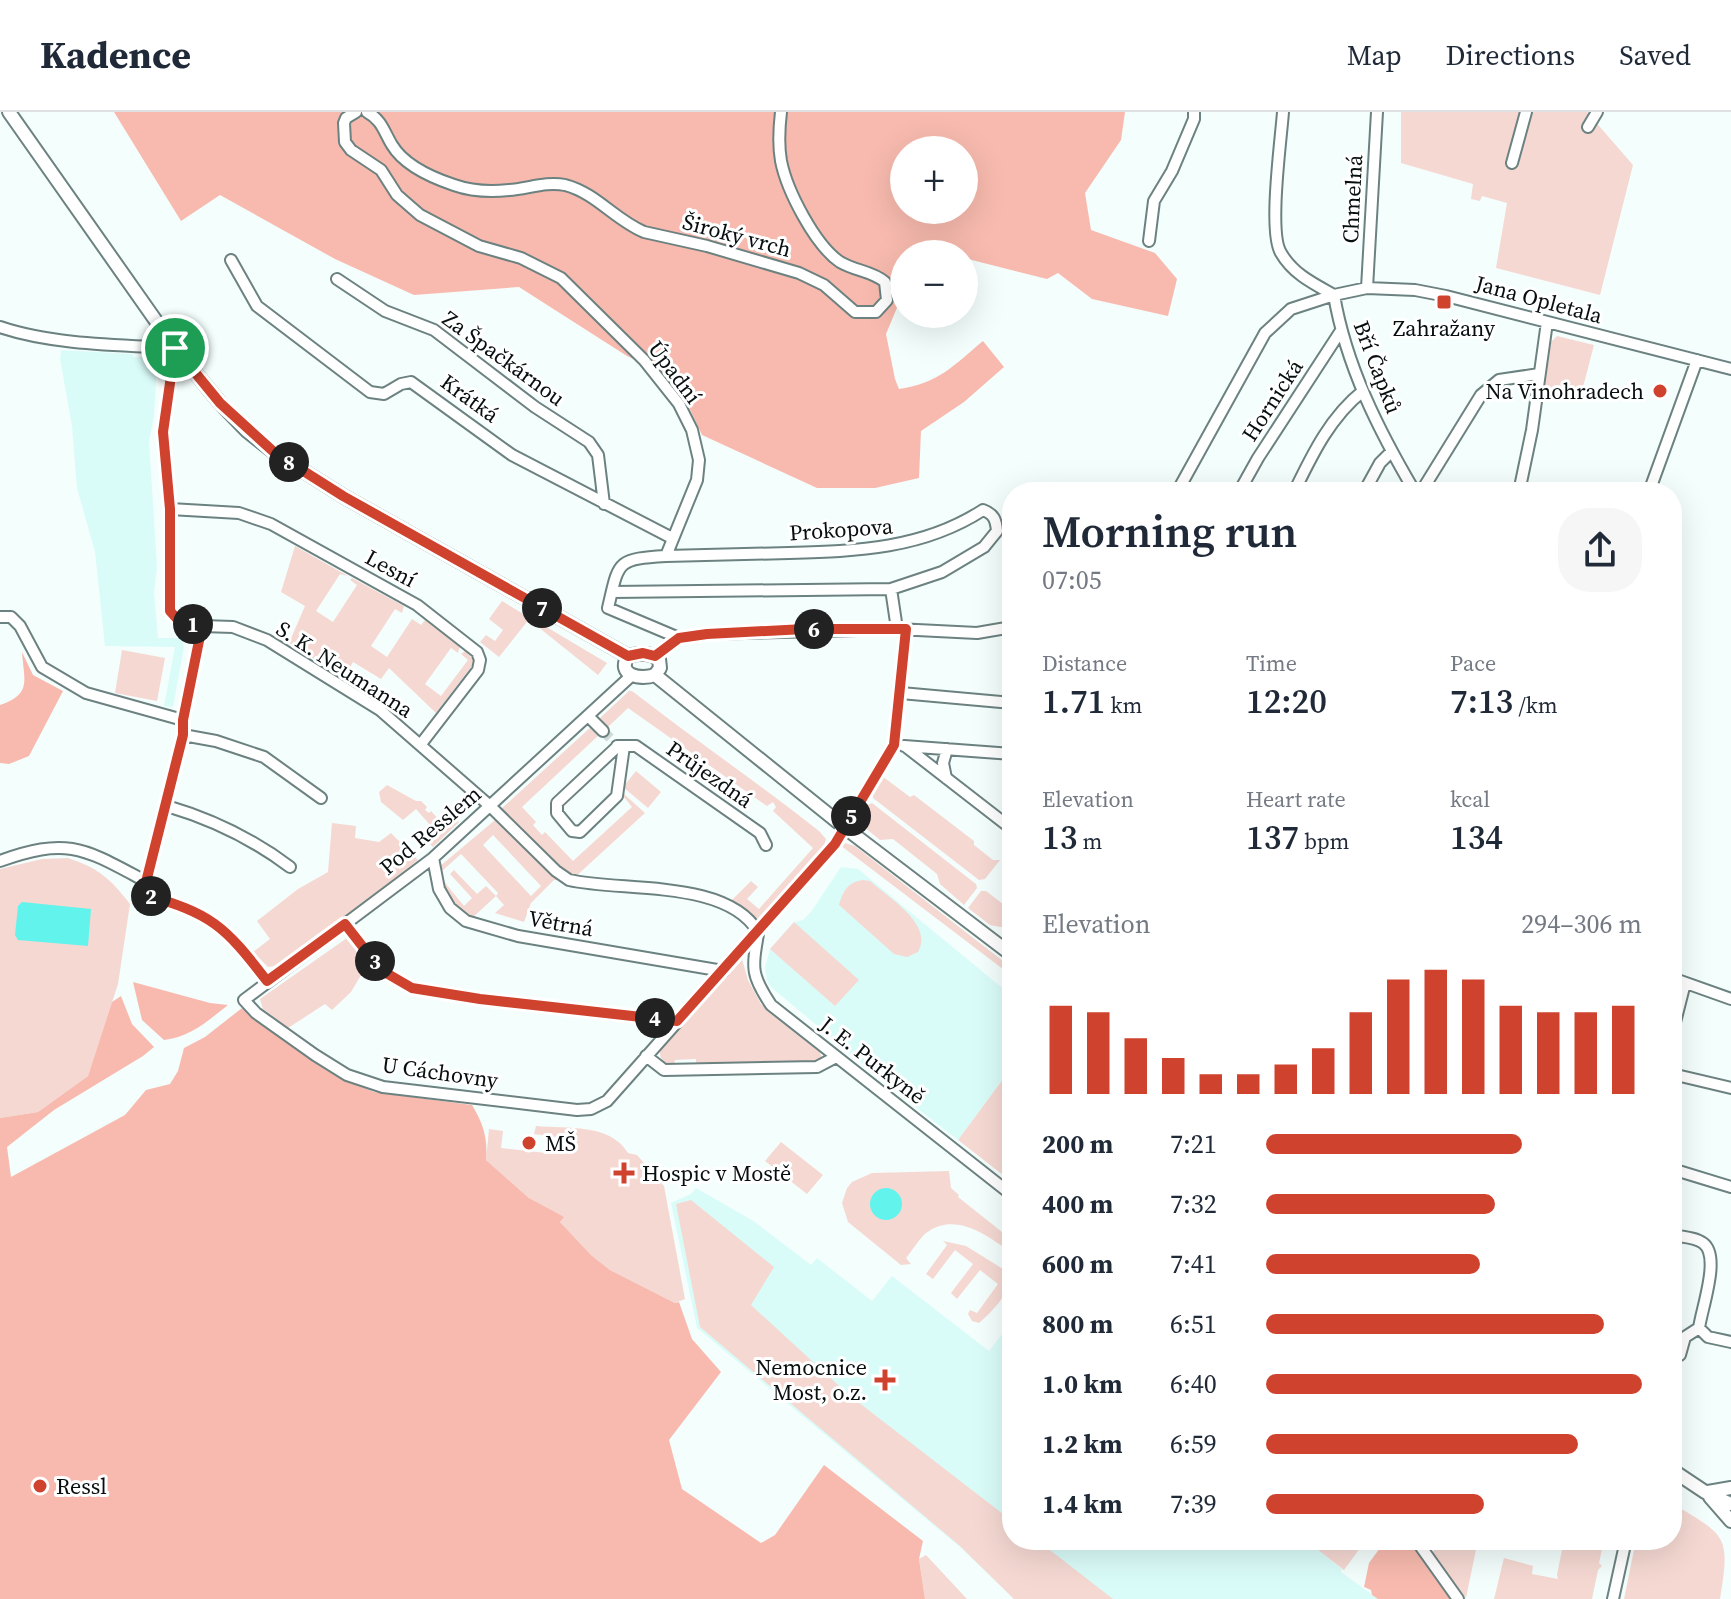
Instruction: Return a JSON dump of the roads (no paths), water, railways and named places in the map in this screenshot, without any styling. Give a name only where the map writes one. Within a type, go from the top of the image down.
[{"type":"street","points":[[9,112],[175,348],[220,403],[275,453],[343,496],[628,656],[643,653],[655,656],[659,659],[660,668],[655,675],[642,678],[631,676],[624,663],[628,656]]},
{"type":"street","name":"Úpadní","points":[[356,112],[344,123],[345,142],[351,150],[381,170],[397,195],[420,215],[479,246],[521,258],[561,278],[644,360],[679,404],[692,430],[699,460],[697,480],[666,556]]},
{"type":"street","name":"Široký vrch","points":[[367,112],[385,128],[392,146],[400,155],[417,168],[454,185],[479,190],[565,185],[595,199],[630,226],[644,232],[764,261],[824,285],[855,312],[876,312],[887,300],[885,282],[872,273],[840,261],[813,231],[796,203],[782,164],[778,138],[781,112]]},
{"type":"street","points":[[1149,241],[1154,201],[1172,171],[1194,119],[1194,112]]},
{"type":"street","points":[[1283,112],[1275,229],[1279,252],[1298,274],[1334,295]]},
{"type":"street","name":"Chmelná","points":[[1367,288],[1377,112]]},
{"type":"street","points":[[1512,163],[1526,112]]},
{"type":"street","points":[[1588,127],[1597,112]]},
{"type":"street","name":"Krátká","points":[[231,260],[257,306],[370,392],[384,394],[411,382],[512,455],[672,538]]},
{"type":"street","name":"Za Špačkárnou","points":[[337,279],[385,311],[434,330],[535,407],[589,442],[598,455],[604,504]]},
{"type":"street","name":"Jana Opletala","points":[[1183,482],[1265,333],[1291,309],[1367,288],[1415,290],[1446,296],[1731,369]]},
{"type":"street","name":"Bří Čapků","points":[[1334,295],[1340,332],[1363,391],[1391,452],[1411,482]]},
{"type":"street","points":[[1521,482],[1532,430],[1547,322]]},
{"type":"street","points":[[0,327],[90,343],[175,348]]},
{"type":"street","name":"Hornická","points":[[1245,482],[1340,332]]},
{"type":"street","points":[[175,348],[163,432],[170,509],[170,611],[179,621],[202,626],[183,720],[183,735],[143,894],[186,907],[218,924],[267,981]]},
{"type":"street","points":[[1653,482],[1697,360]]},
{"type":"street","points":[[1424,482],[1481,395],[1499,380],[1539,374]]},
{"type":"street","points":[[1299,482],[1318,443],[1348,402],[1363,391]]},
{"type":"street","points":[[1370,482],[1380,463],[1391,452]]},
{"type":"street","name":"Lesní","points":[[170,509],[239,513],[271,524],[417,605],[477,652],[480,660],[478,670],[421,744]]},
{"type":"street","name":"Prokopova","points":[[983,510],[996,520],[997,531],[984,547],[942,572],[891,589],[612,592],[617,570],[623,563],[637,558],[666,556],[865,551],[904,545],[962,524],[983,510]]},
{"type":"street","points":[[836,1057],[817,1067],[664,1070],[646,1056],[835,844],[900,746],[901,629],[891,589]]},
{"type":"street","points":[[612,592],[608,608],[679,638],[721,633],[901,629],[977,633],[1002,629]]},
{"type":"street","points":[[0,617],[11,617],[20,626],[42,667],[86,693],[183,720]]},
{"type":"street","name":"S. K. Neumanna","points":[[202,626],[233,627],[267,640],[380,710],[569,880],[709,898],[751,920],[758,932]]},
{"type":"street","points":[[655,656],[679,638]]},
{"type":"street","points":[[655,675],[844,827],[1002,947]]},
{"type":"street","name":"Pod Resslem","points":[[244,1000],[433,858],[631,676]]},
{"type":"street","points":[[901,693],[1002,702]]},
{"type":"street","points":[[588,716],[603,731]]},
{"type":"street","points":[[183,735],[216,741],[264,757],[321,798]]},
{"type":"street","points":[[618,744],[617,796],[580,832],[572,831],[557,813],[557,803],[618,744]]},
{"type":"street","name":"Průjezdná","points":[[618,744],[636,746],[760,833],[766,845]]},
{"type":"street","points":[[900,746],[1002,753]]},
{"type":"street","points":[[900,746],[1002,821]]},
{"type":"street","points":[[946,778],[943,763],[947,749]]},
{"type":"street","points":[[167,806],[202,816],[271,853],[290,867]]},
{"type":"street","points":[[0,861],[30,850],[58,846],[82,849],[147,882]]},
{"type":"street","name":"Větrná","points":[[433,858],[439,889],[450,908],[466,921],[518,936],[723,971]]},
{"type":"street","points":[[345,924],[381,970],[412,988],[480,999],[677,1021]]},
{"type":"street","name":"J. E. Purkyně","points":[[758,932],[754,957],[755,981],[771,1005],[1002,1187]]},
{"type":"street","points":[[1682,982],[1731,999]]},
{"type":"street","points":[[1682,995],[1685,983]]},
{"type":"street","name":"U Cáchovny","points":[[244,1000],[256,1013],[315,1055],[347,1075],[383,1087],[577,1110],[591,1109],[607,1101],[646,1056]]},
{"type":"street","points":[[1682,1076],[1731,1088]]},
{"type":"street","points":[[1682,1172],[1731,1187]]},
{"type":"street","points":[[1682,1237],[1700,1240],[1710,1249],[1712,1261],[1699,1328],[1685,1337],[1682,1348]]},
{"type":"street","points":[[1699,1328],[1708,1337],[1731,1342]]},
{"type":"street","points":[[1682,1477],[1731,1504]]},
{"type":"street","points":[[1705,1492],[1731,1488]]},
{"type":"street","points":[[1705,1492],[1731,1521]]},
{"type":"street","points":[[1423,1550],[1458,1599]]},
{"type":"street","points":[[1613,1599],[1624,1550]]},
{"type":"water","points":[[22,902],[91,909],[88,946],[18,940],[15,935],[18,906]]},
{"type":"water","points":[[886,1188],[897,1193],[902,1204],[897,1215],[886,1220],[875,1215],[870,1204],[875,1193]]},
{"type":"tunnel","points":[[603,731],[613,741]]},
{"type":"place","name":"Zahražany","points":[[1444,302]]},
{"type":"place","name":"Na Vinohradech","points":[[1660,391]]},
{"type":"place","name":"MŠ","points":[[529,1143]]},
{"type":"place","name":"Hospic v Mostě","points":[[624,1173]]},
{"type":"place","name":"Nemocnice Most, o.z.","points":[[885,1380]]},
{"type":"place","name":"Ressl","points":[[40,1486]]}]
